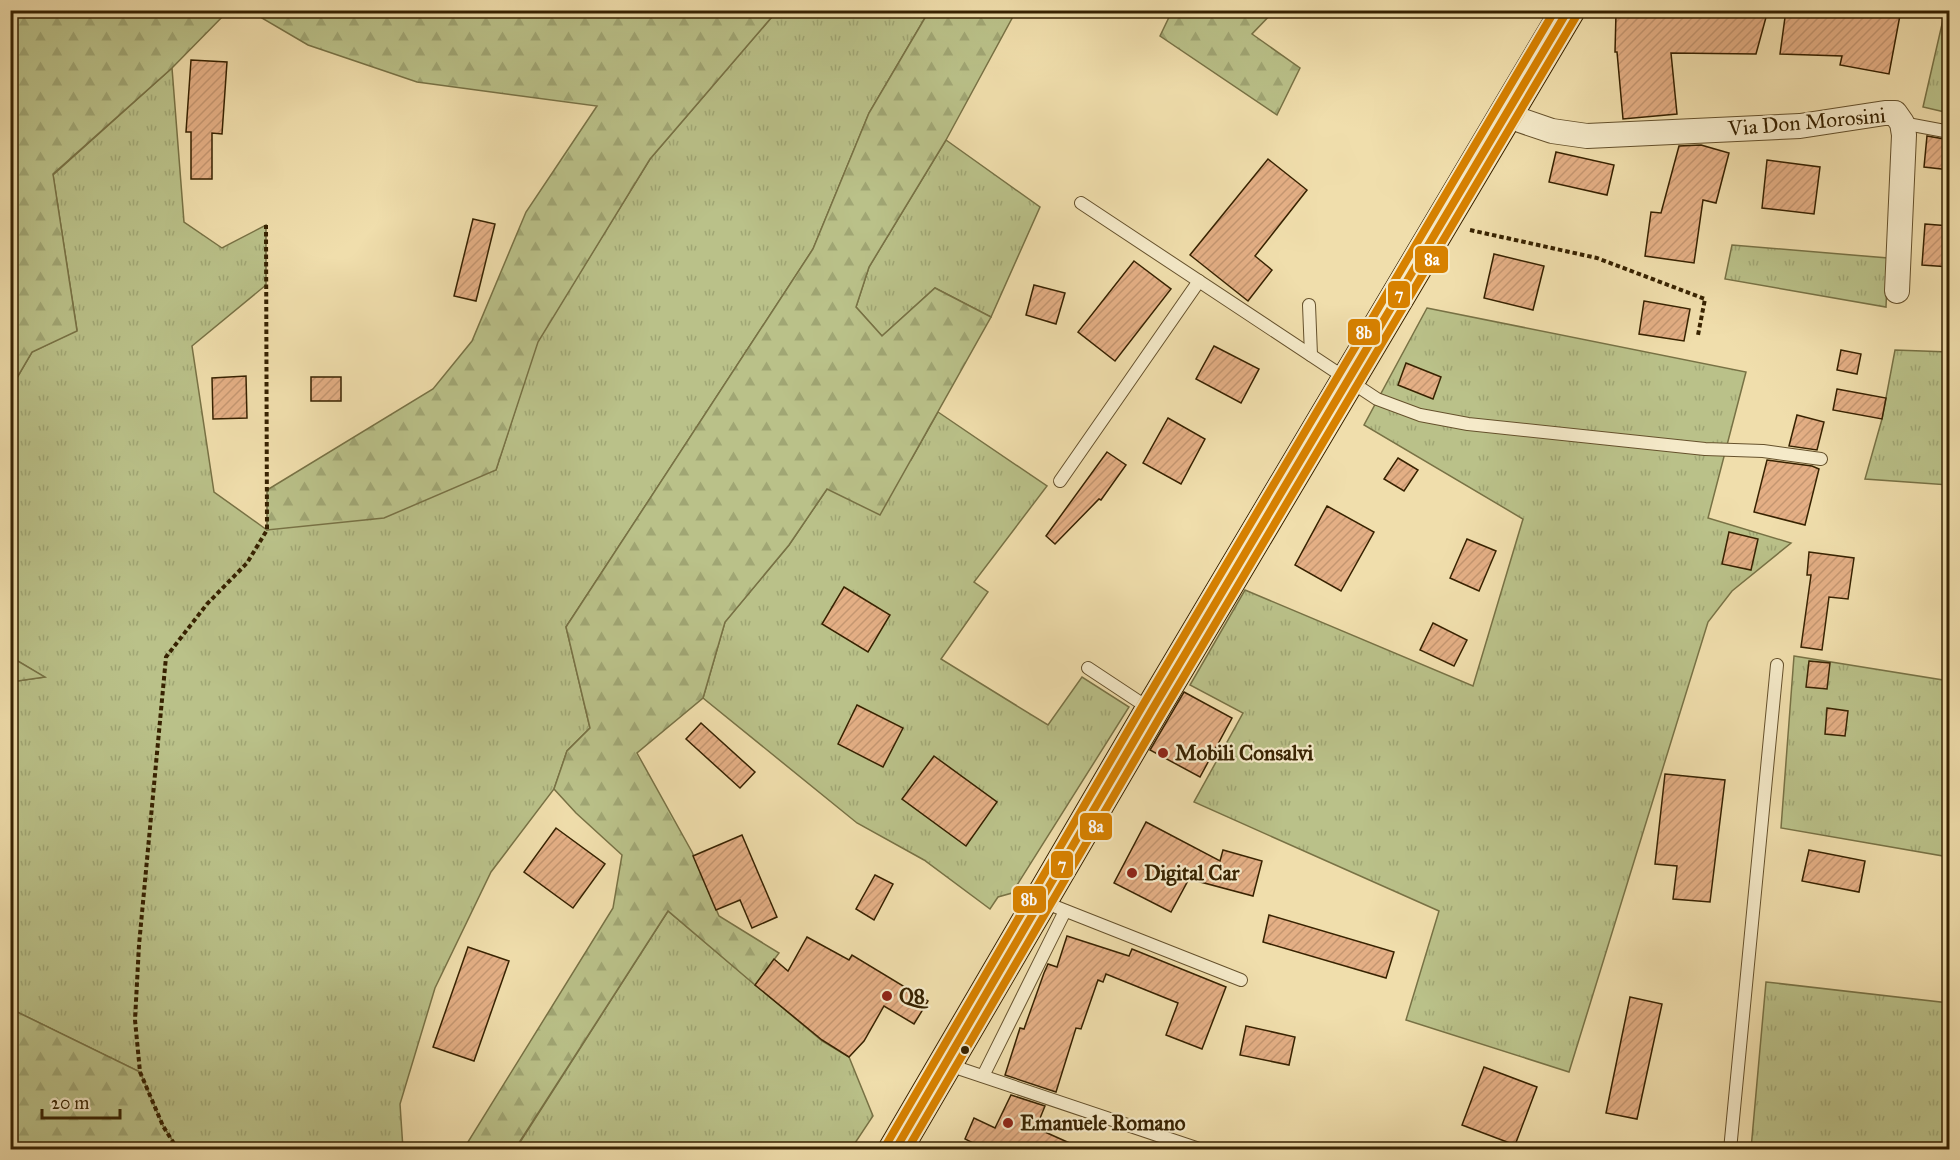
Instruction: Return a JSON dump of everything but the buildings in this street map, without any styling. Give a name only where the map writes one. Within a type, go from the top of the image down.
[{"type":"main road","points":[[895,1149],[945,1064],[1053,906],[1152,710],[1568,10]]},
{"type":"street","name":"Via Don Morosini","points":[[1505,115],[1552,131],[1587,136],[1800,126],[1895,113],[1902,123],[1904,135],[1897,291]]},
{"type":"lane","points":[[1902,123],[1950,132]]},
{"type":"lane","points":[[1081,203],[1377,399],[1409,411],[1468,424],[1705,449],[1763,451],[1821,459]]},
{"type":"lane","points":[[1060,481],[1199,281]]},
{"type":"lane","points":[[1309,305],[1311,355]]},
{"type":"lane","points":[[1730,1149],[1777,665]]},
{"type":"lane","points":[[1088,668],[1152,710]]},
{"type":"lane","points":[[982,1076],[1053,906],[1240,980]]},
{"type":"lane","points":[[945,1064],[1202,1149]]},
{"type":"path","points":[[1441,224],[1597,258],[1705,299],[1698,335]]},
{"type":"path","points":[[178,1149],[163,1126],[140,1072],[135,1020],[139,945],[165,657],[207,604],[247,563],[267,530],[266,225]]},
{"type":"green space","points":[[11,10],[228,11],[172,68],[53,174],[77,331],[32,352],[11,388]]},
{"type":"green space","points":[[250,11],[777,11],[650,159],[538,342],[496,470],[384,518],[267,530],[267,490],[433,389],[472,341],[526,212],[597,106],[417,82],[308,45]]},
{"type":"green space","points":[[777,11],[929,11],[869,113],[813,249],[566,627],[590,728],[567,751],[554,789],[491,872],[435,988],[400,1104],[403,1149],[178,1149],[163,1126],[140,1072],[11,1009],[10,682],[44,677],[11,657],[11,388],[32,352],[77,330],[53,175],[172,68],[184,222],[222,248],[266,225],[266,285],[192,346],[214,492],[267,530],[496,470],[537,342],[650,159]]},
{"type":"green space","points":[[929,11],[1016,11],[946,140],[869,267],[856,307],[882,336],[935,288],[991,317],[880,515],[827,489],[789,545],[725,622],[703,698],[637,753],[692,852],[719,916],[779,953],[755,985],[668,911],[515,1149],[463,1150],[613,908],[622,855],[576,813],[554,789],[567,751],[590,728],[566,627],[813,249],[869,113]]},
{"type":"green space","points":[[1172,11],[1274,11],[1252,34],[1300,68],[1277,115],[1160,36]]},
{"type":"green space","points":[[1945,11],[1950,11],[1949,113],[1923,107]]},
{"type":"green space","points":[[946,140],[1040,207],[991,317],[935,288],[882,336],[856,307],[869,267]]},
{"type":"green space","points":[[1732,245],[1888,258],[1886,307],[1725,279]]},
{"type":"green space","points":[[1427,308],[1746,372],[1708,518],[1791,543],[1732,591],[1708,622],[1569,1072],[1406,1020],[1439,911],[1194,802],[1243,713],[1190,685],[1245,590],[1473,686],[1523,519],[1364,425]]},
{"type":"green space","points":[[1895,350],[1949,352],[1949,485],[1865,479],[1882,419]]},
{"type":"green space","points":[[938,412],[1047,486],[974,582],[988,592],[941,659],[1048,725],[1082,677],[1129,707],[1012,893],[998,897],[990,909],[924,860],[857,823],[703,698],[725,622],[789,545],[827,489],[911,460]]},
{"type":"green space","points":[[1794,656],[1949,681],[1949,857],[1781,828]]},
{"type":"green space","points":[[11,657],[45,677],[11,682]]},
{"type":"green space","points":[[668,911],[822,1041],[849,1057],[873,1116],[851,1149],[515,1150]]},
{"type":"green space","points":[[1766,982],[1949,1003],[1947,1038],[1950,1038],[1949,1149],[1751,1149]]},
{"type":"green space","points":[[11,1009],[140,1072],[163,1126],[178,1149],[11,1149]]},
{"type":"transit line","name":"8b","points":[[886,1145],[1143,705],[1555,10]]},
{"type":"transit line","name":"7","points":[[895,1150],[1152,710],[1568,10]]},
{"type":"transit line","name":"8a","points":[[907,1150],[1161,715],[1577,15]]},
{"type":"place","name":"Mobili Consalvi","points":[[1163,753]]},
{"type":"place","name":"Digital Car","points":[[1132,873]]},
{"type":"place","name":"Q8","points":[[887,996]]},
{"type":"place","name":"Emanuele Romano","points":[[1008,1123]]}]
